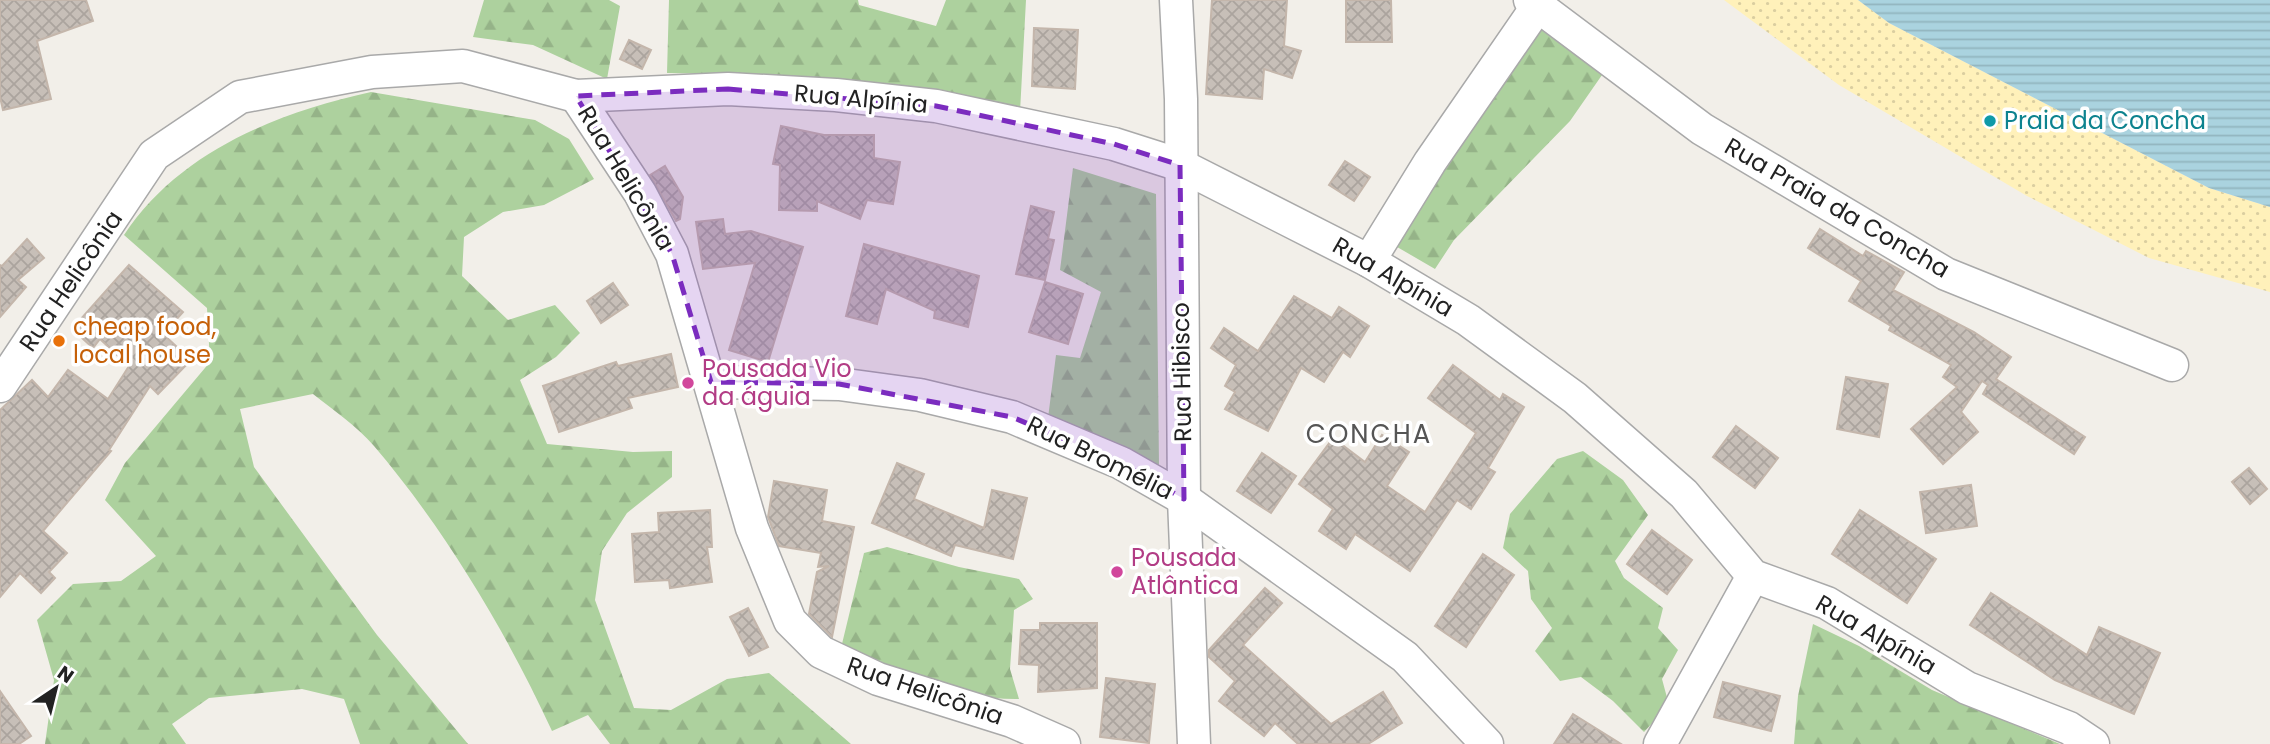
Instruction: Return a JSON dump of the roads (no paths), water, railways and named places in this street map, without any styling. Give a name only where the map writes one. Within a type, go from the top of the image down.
[{"type":"street","name":"Rua Hibisco","points":[[1176,0],[1181,99],[1184,499],[1194,744]]},
{"type":"street","points":[[1368,261],[1534,4]]},
{"type":"street","name":"Rua Praia da Concha","points":[[1534,4],[1703,128],[1946,274],[2172,365]]},
{"type":"street","name":"Rua Helicônia","points":[[0,386],[155,155],[240,97],[372,72],[463,66],[576,96],[640,194],[672,254],[752,527],[790,621],[821,652],[878,679],[1012,721],[1063,744]]},
{"type":"street","name":"Rua Alpínia","points":[[576,96],[728,89],[836,94],[936,106],[1114,144],[1180,165],[1368,261],[1468,320],[1575,398],[1684,494],[1753,576],[1827,603],[1967,688],[2069,728],[2093,744]]},
{"type":"street","name":"Rua Bromélia","points":[[711,382],[839,384],[920,395],[1012,417],[1121,463],[1184,499],[1405,657],[1487,744]]},
{"type":"street","points":[[1660,744],[1753,576]]},
{"type":"water","points":[[1858,0],[2270,0],[2270,207],[2209,188],[1889,23]]},
{"type":"place","name":"Praia da Concha","points":[[1990,121]]},
{"type":"place","name":"cheap food, local house","points":[[59,341]]},
{"type":"place","name":"Pousada Vio da águia","points":[[688,383]]},
{"type":"place","name":"Pousada Atlântica","points":[[1117,572]]},
{"type":"district","name":"CONCHA","points":[[1369,434]]}]
